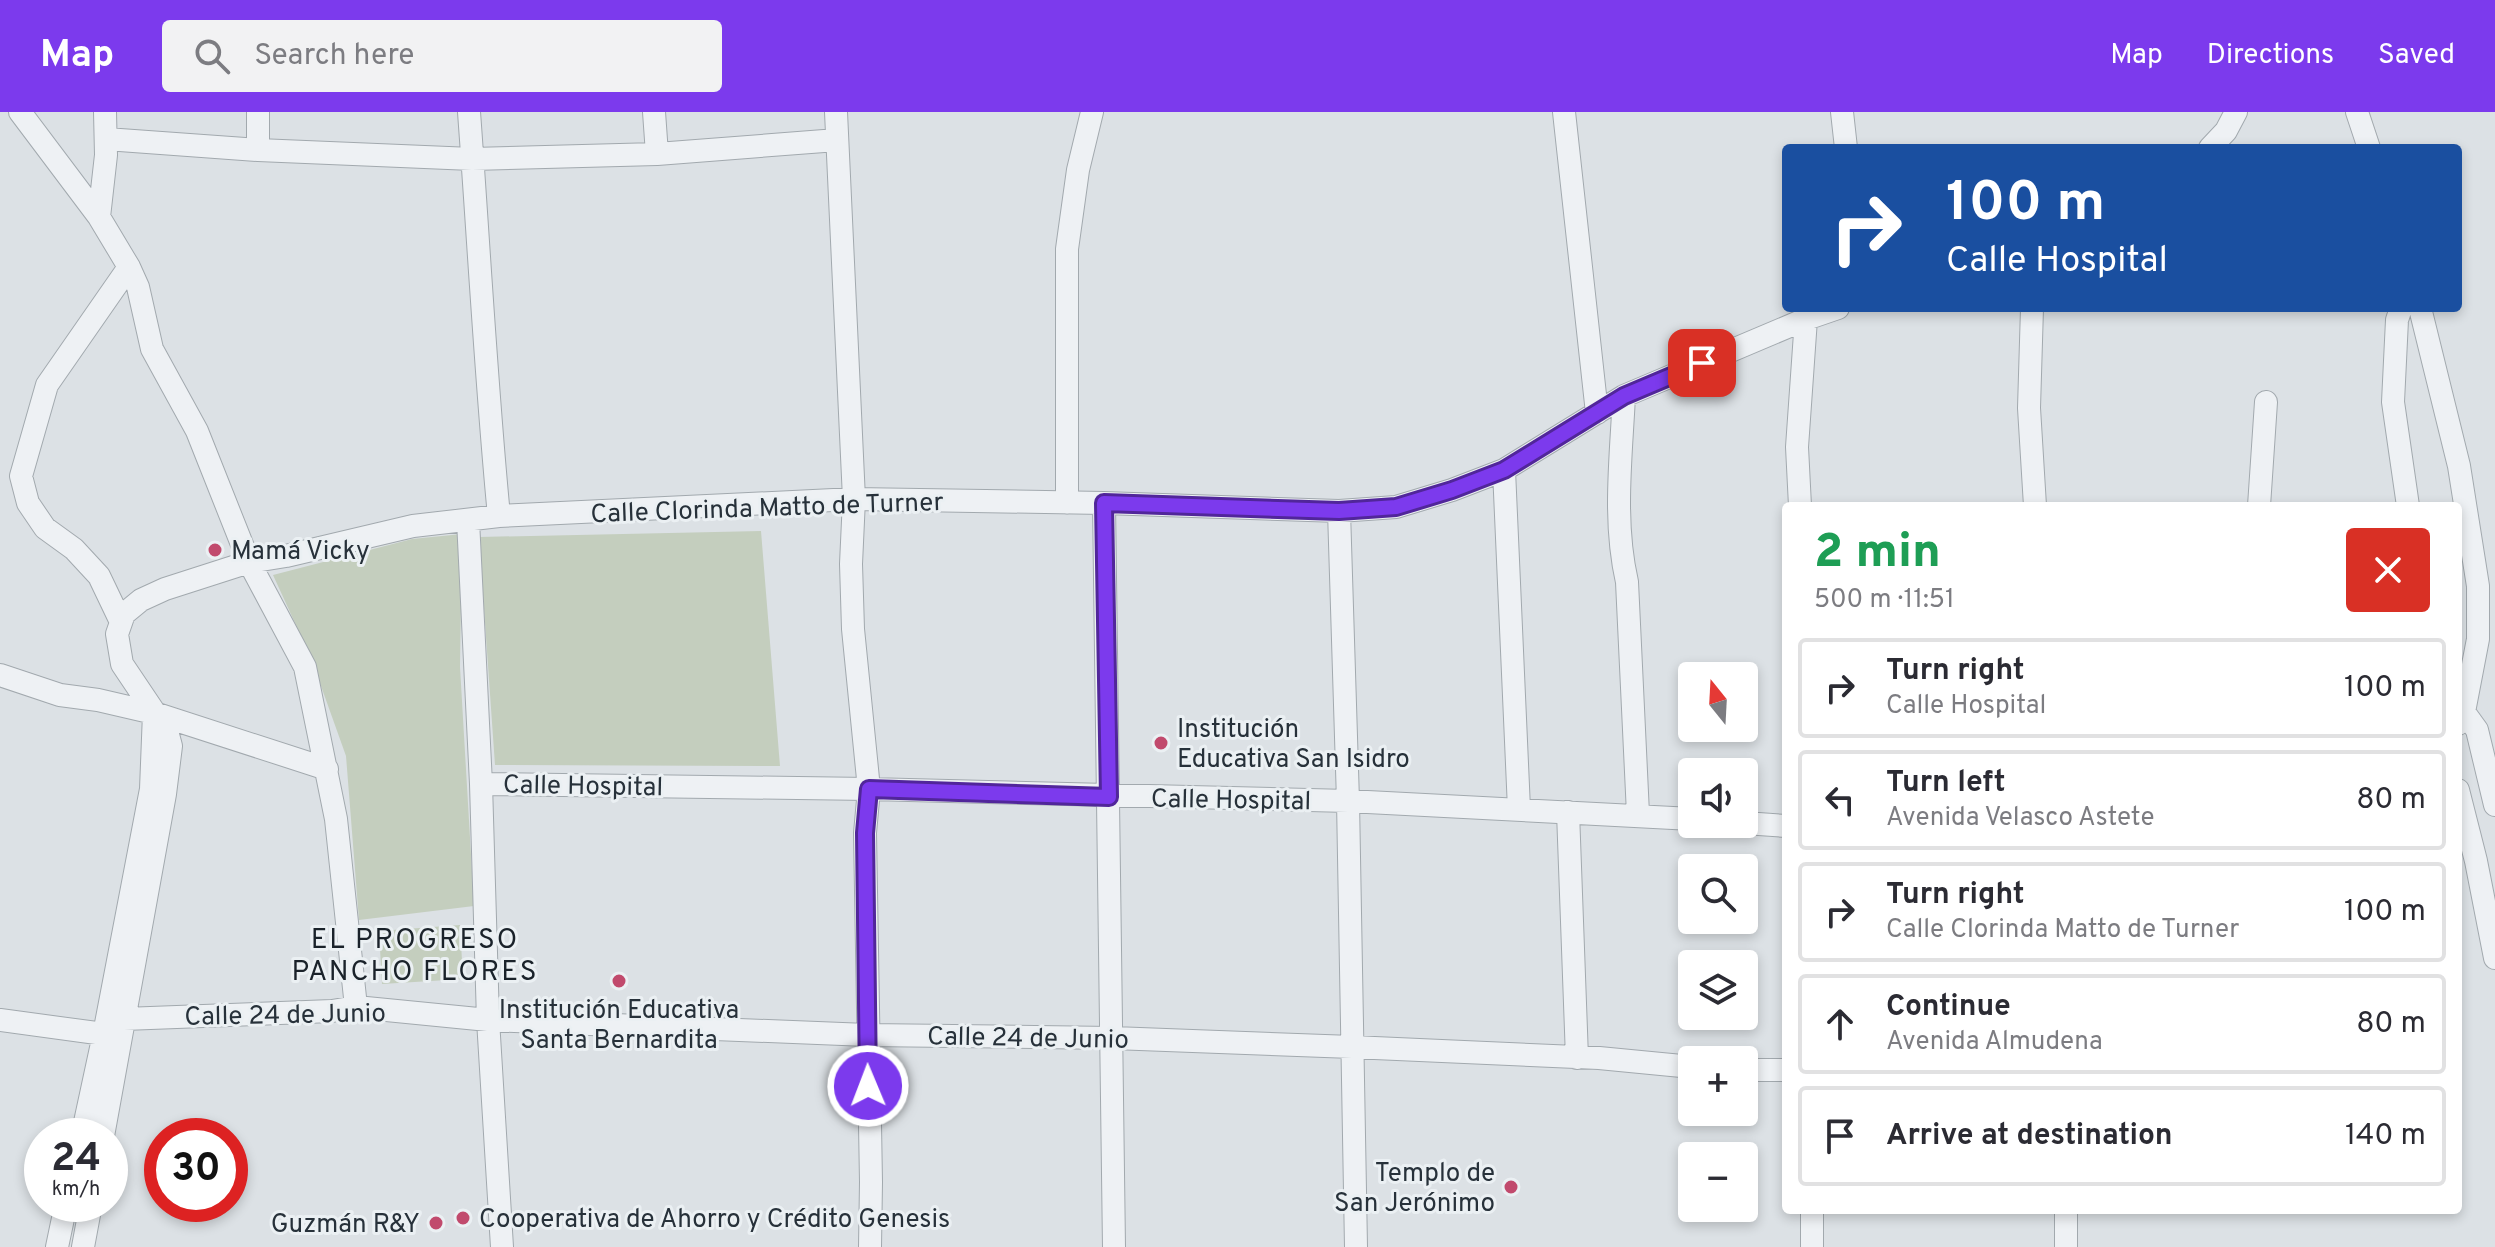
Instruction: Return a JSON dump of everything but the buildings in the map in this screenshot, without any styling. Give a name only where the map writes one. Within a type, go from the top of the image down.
[{"type":"street","points":[[20,112],[99,217],[129,267],[138,287],[152,349],[197,431],[249,562],[305,667],[336,819],[356,1007]]},
{"type":"street","points":[[99,217],[106,139],[105,112]]},
{"type":"street","points":[[258,112],[258,150]]},
{"type":"street","points":[[469,112],[485,375],[499,516]]},
{"type":"street","points":[[654,112],[657,154]]},
{"type":"street","points":[[836,112],[854,499],[851,564],[853,629],[869,789],[865,833],[870,1247]]},
{"type":"street","points":[[1067,503],[1067,249],[1078,170],[1092,112]]},
{"type":"street","points":[[1564,112],[1597,413]]},
{"type":"street","points":[[1842,112],[1846,144]]},
{"type":"street","points":[[2214,144],[2226,131],[2236,112]]},
{"type":"street","points":[[2357,112],[2368,144]]},
{"type":"street","points":[[106,139],[258,150],[472,159],[657,154],[837,140]]},
{"type":"street","points":[[106,1118],[171,746],[167,731],[122,664],[117,634],[121,622],[99,576],[74,549],[45,528],[28,503],[21,476],[47,385],[129,267]]},
{"type":"street","name":"Calle Clorinda Matto de Turner","points":[[121,622],[124,614],[141,600],[165,589],[249,562],[413,526],[499,516],[854,499],[1339,511],[1396,507],[1504,470],[1624,396],[1826,312]]},
{"type":"street","points":[[2032,312],[2029,408],[2035,502]]},
{"type":"street","points":[[2400,312],[2393,402],[2407,502]]},
{"type":"street","points":[[2421,312],[2459,466],[2478,586],[2478,639],[2470,725],[2495,805]]},
{"type":"street","points":[[1800,502],[1797,447],[1806,319]]},
{"type":"street","points":[[1624,396],[1619,514],[1621,557],[1627,582],[1638,814]]},
{"type":"street","points":[[2259,502],[2266,402]]},
{"type":"street","points":[[1504,470],[1519,809]]},
{"type":"street","points":[[1104,503],[1114,1247]]},
{"type":"street","points":[[1339,511],[1356,1247]]},
{"type":"street","points":[[468,520],[481,784],[488,1020],[502,1247]]},
{"type":"street","points":[[0,675],[60,695],[154,713],[327,769]]},
{"type":"street","points":[[86,1118],[151,789],[154,713]]},
{"type":"street","name":"Calle Hospital","points":[[481,784],[869,789],[1348,801],[1678,818]]},
{"type":"street","points":[[2462,806],[2495,958]]},
{"type":"street","points":[[1568,812],[1577,1058]]},
{"type":"street","points":[[1758,824],[1782,826]]},
{"type":"street","name":"Calle 24 de Junio","points":[[124,1019],[332,1011],[356,1007],[488,1020],[867,1035],[1113,1038],[1352,1047],[1678,1066]]},
{"type":"street","points":[[0,1020],[104,1034]]},
{"type":"street","points":[[1758,1070],[1782,1070]]},
{"type":"street","points":[[1812,1214],[1812,1247]]},
{"type":"street","points":[[2066,1214],[2066,1247]]},
{"type":"street","points":[[57,1247],[62,1222]]},
{"type":"street","points":[[83,1247],[88,1222]]},
{"type":"green space","points":[[761,531],[780,766],[495,765],[479,537]]},
{"type":"green space","points":[[462,534],[460,667],[474,906],[359,920],[346,756],[311,658],[273,575],[412,539]]},
{"type":"green space","points":[[460,925],[463,979],[382,984],[379,931]]},
{"type":"place","name":"Mamá Vicky","points":[[215,550]]},
{"type":"place","name":"Institución Educativa San Isidro","points":[[1161,743]]},
{"type":"place","name":"Institución Educativa Santa Bernardita","points":[[619,981]]},
{"type":"place","name":"Templo de San Jerónimo","points":[[1511,1187]]},
{"type":"place","name":"Cooperativa de Ahorro y Crédito Genesis","points":[[463,1218]]},
{"type":"place","name":"Guzmán R&Y","points":[[436,1223]]},
{"type":"district","name":"EL PROGRESO PANCHO FLORES","points":[[415,954]]},
{"type":"route","points":[[868,1086],[865,833],[869,789],[1109,797],[1104,503],[1339,511],[1396,507],[1504,470],[1624,396],[1702,363]]}]
